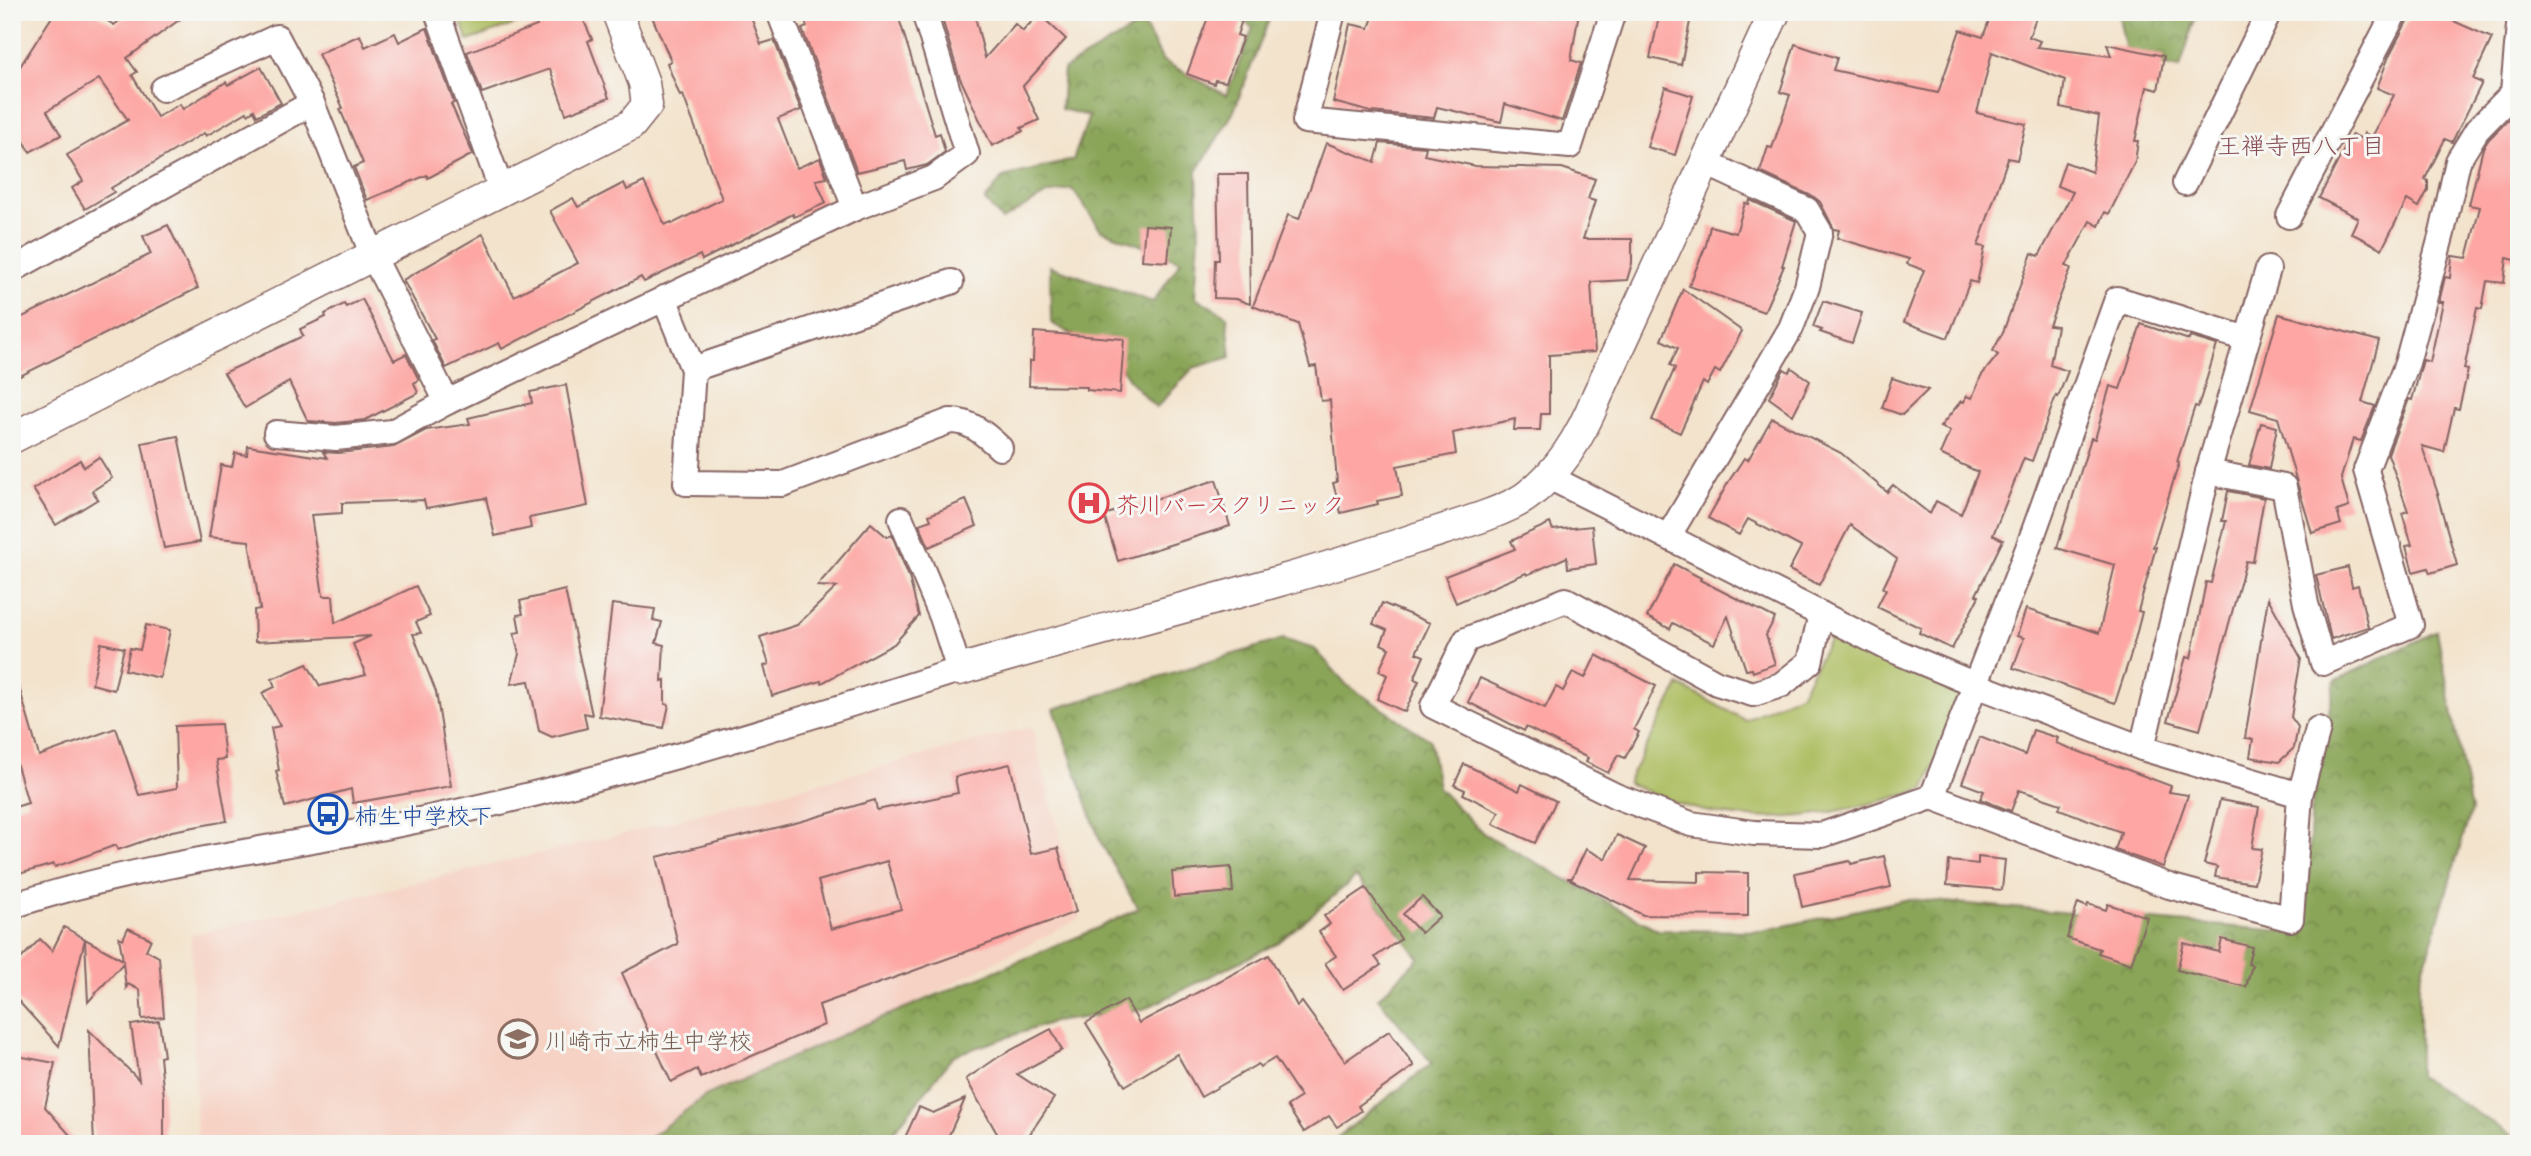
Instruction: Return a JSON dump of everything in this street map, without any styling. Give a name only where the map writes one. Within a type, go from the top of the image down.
[{"type":"street","points":[[437,12],[502,192]]},
{"type":"street","points":[[12,438],[631,125],[647,105],[644,83],[617,12]]},
{"type":"street","points":[[779,12],[855,208]]},
{"type":"street","points":[[276,433],[336,438],[392,432],[447,402],[855,208],[934,178],[967,154],[924,12]]},
{"type":"street","points":[[1333,12],[1305,121],[1570,146],[1612,12]]},
{"type":"street","points":[[12,906],[47,894],[125,875],[404,823],[526,796],[776,729],[959,670],[1350,561],[1490,513],[1526,497],[1549,477],[1584,430],[1597,396],[1775,12]]},
{"type":"street","points":[[2185,183],[2269,12]]},
{"type":"street","points":[[2289,216],[2395,12]]},
{"type":"street","points":[[2208,472],[2284,487],[2306,604],[2323,663],[2411,625],[2366,470],[2407,363],[2442,233],[2458,161],[2477,130],[2516,90],[2519,25]]},
{"type":"street","points":[[163,89],[277,37],[312,103],[373,257],[447,402]]},
{"type":"street","points":[[12,270],[312,103]]},
{"type":"street","points":[[1668,537],[1791,328],[1807,288],[1820,232],[1807,210],[1706,163]]},
{"type":"street","points":[[2141,748],[2208,472],[2268,270]]},
{"type":"street","points":[[693,369],[951,282]]},
{"type":"street","points":[[664,298],[693,369],[686,484],[783,484],[950,421],[962,421],[990,438],[1000,448]]},
{"type":"street","points":[[1932,797],[2028,548],[2117,299],[2247,339]]},
{"type":"street","points":[[1549,477],[1888,648],[2141,748],[2300,795]]},
{"type":"street","points":[[901,519],[942,617],[959,670]]},
{"type":"street","points":[[1821,614],[1810,662],[1781,685],[1753,694],[1717,683],[1566,600],[1466,640],[1433,706],[1616,796],[1691,824],[1754,833],[1822,835],[1932,797],[2169,886],[2291,919],[2300,795],[2318,729]]},
{"type":"shaded area","name":"川崎市立柿生中学校","points":[[1032,727],[1081,918],[637,1144],[197,1144],[191,935],[619,835]]},
{"type":"green space","points":[[457,12],[549,12],[468,41]]},
{"type":"green space","points":[[1230,12],[1272,12],[1233,113],[1197,171],[1199,237],[1195,297],[1227,316],[1231,357],[1193,368],[1156,408],[1131,382],[1114,357],[1051,323],[1050,266],[1153,302],[1181,261],[1101,230],[1072,189],[1047,194],[1002,220],[985,201],[1003,177],[1073,160],[1089,116],[1061,109],[1064,69],[1143,23],[1163,61],[1226,95],[1253,28]]},
{"type":"green space","points":[[2118,12],[2197,12],[2180,68],[2128,61]]},
{"type":"green space","points":[[1835,629],[1956,688],[1959,697],[1925,789],[1834,811],[1775,818],[1713,813],[1675,803],[1627,783],[1679,685],[1745,720],[1801,693]]},
{"type":"green space","points":[[2437,631],[2471,811],[2419,983],[2419,1076],[2519,1140],[2519,1144],[1329,1144],[1432,1063],[1378,998],[1419,958],[1356,877],[1278,943],[1144,1009],[1053,1022],[954,1055],[884,1144],[641,1144],[705,1096],[864,1025],[1087,933],[1138,909],[1100,841],[1054,709],[1283,639],[1315,649],[1347,685],[1430,740],[1438,788],[1484,834],[1658,930],[1761,931],[1909,899],[2305,933],[2312,799],[2335,681]]},
{"type":"building","points":[[55,12],[94,12],[114,25],[131,12],[190,12],[127,58],[137,72],[132,75],[157,117],[180,104],[183,109],[226,82],[228,85],[261,67],[281,103],[257,116],[254,110],[248,114],[247,112],[206,136],[204,133],[111,188],[114,192],[85,209],[72,188],[83,181],[67,155],[128,120],[99,79],[47,111],[61,135],[30,152],[12,120],[12,79]]},
{"type":"building","points":[[559,12],[580,12],[592,39],[588,41],[609,98],[566,114],[550,69],[482,93],[467,52],[537,26],[536,23]]},
{"type":"building","points":[[650,12],[749,12],[761,44],[774,40],[801,110],[778,119],[797,168],[820,158],[827,178],[816,180],[826,203],[794,217],[793,214],[702,260],[700,255],[644,282],[641,277],[502,349],[499,343],[446,368],[432,340],[435,339],[403,280],[483,234],[514,296],[578,263],[550,211],[573,198],[578,207],[624,183],[627,190],[644,182],[665,225],[722,199],[683,95],[680,96],[667,63],[671,61]]},
{"type":"building","points":[[802,12],[897,12],[935,135],[940,133],[945,152],[927,165],[907,170],[905,161],[857,172],[802,29],[807,27]]},
{"type":"building","points":[[940,12],[974,12],[985,58],[1015,24],[1023,31],[1039,14],[1066,39],[1023,86],[1039,120],[992,146],[959,76]]},
{"type":"building","points":[[1210,12],[1221,12],[1242,20],[1237,35],[1243,37],[1226,82],[1215,80],[1214,84],[1187,74]]},
{"type":"building","points":[[1375,12],[1579,12],[1571,60],[1581,63],[1562,121],[1505,104],[1501,122],[1437,107],[1434,118],[1371,112],[1333,102],[1350,24],[1369,28]]},
{"type":"building","points":[[1660,12],[1692,12],[1681,65],[1650,58]]},
{"type":"building","points":[[1992,12],[2038,12],[2029,37],[2040,41],[2037,47],[2111,56],[2107,44],[2164,56],[2158,90],[2147,87],[2135,141],[2138,141],[2135,162],[2109,214],[2105,212],[2099,226],[2090,221],[2066,266],[2071,268],[2049,325],[2057,326],[2050,365],[2068,371],[2032,461],[2024,458],[1993,535],[2003,540],[1952,649],[1919,633],[1921,628],[1877,607],[1897,559],[1850,525],[1819,585],[1789,570],[1801,547],[1748,519],[1739,535],[1708,518],[1744,458],[1748,460],[1772,418],[1841,453],[1887,492],[1893,485],[1930,514],[1936,501],[1961,514],[1978,472],[1940,454],[1950,431],[1940,427],[1961,401],[1964,402],[1966,396],[1972,398],[1981,376],[1998,355],[1993,351],[2003,332],[2032,253],[2039,256],[2073,192],[2057,186],[2065,162],[2092,172],[2099,116],[2061,107],[2065,80],[1992,52],[1977,113],[2026,124],[2017,160],[2008,158],[1978,246],[1985,247],[1977,283],[1970,281],[1948,338],[1904,322],[1924,270],[1907,264],[1909,259],[1837,238],[1839,230],[1834,229],[1820,202],[1760,172],[1768,147],[1772,148],[1790,95],[1780,92],[1795,44],[1837,58],[1833,70],[1938,93],[1960,30],[1983,37]]},
{"type":"building","points":[[2412,12],[2453,12],[2449,19],[2492,38],[2473,79],[2482,83],[2452,142],[2445,139],[2425,179],[2428,181],[2428,190],[2419,207],[2407,200],[2382,249],[2351,233],[2358,218],[2319,198],[2352,134],[2362,139],[2364,133],[2372,137],[2394,95],[2377,88],[2389,56]]},
{"type":"building","points":[[427,28],[454,103],[451,104],[473,154],[428,178],[427,175],[367,200],[354,167],[363,163],[340,109],[343,108],[318,54],[360,35],[365,47],[395,33],[399,42]]},
{"type":"building","points":[[1665,87],[1693,96],[1675,155],[1647,147]]},
{"type":"building","points":[[2519,109],[2519,203],[2514,224],[2519,225],[2519,261],[2507,258],[2504,283],[2487,281],[2482,309],[2477,308],[2459,409],[2454,408],[2444,452],[2422,446],[2457,565],[2430,573],[2428,568],[2413,572],[2406,546],[2412,545],[2402,513],[2408,511],[2388,454],[2409,399],[2412,400],[2423,360],[2430,362],[2443,302],[2439,302],[2445,277],[2450,278],[2452,256],[2467,258],[2480,207],[2469,205],[2483,148]]},
{"type":"building","points":[[1326,143],[1375,162],[1380,143],[1426,147],[1424,155],[1475,166],[1562,168],[1595,179],[1588,199],[1595,201],[1583,239],[1632,239],[1632,263],[1627,280],[1591,282],[1595,352],[1549,355],[1549,414],[1541,414],[1540,430],[1514,430],[1515,419],[1453,433],[1456,454],[1397,466],[1402,496],[1341,513],[1333,483],[1337,482],[1330,400],[1321,401],[1316,366],[1310,367],[1298,324],[1253,306],[1288,215],[1299,219]]},
{"type":"building","points":[[1217,174],[1248,174],[1250,304],[1236,299],[1214,298],[1215,260],[1219,260]]},
{"type":"building","points":[[1750,200],[1796,221],[1784,266],[1764,312],[1689,286],[1706,245],[1710,226],[1736,233],[1745,203],[1749,204]]},
{"type":"building","points":[[168,225],[198,288],[12,380],[12,322],[151,254],[143,236]]},
{"type":"building","points":[[1145,225],[1171,227],[1168,262],[1142,260]]},
{"type":"building","points":[[1683,289],[1742,331],[1720,373],[1715,370],[1707,385],[1703,382],[1680,433],[1652,420],[1675,368],[1670,365],[1678,348],[1661,340]]},
{"type":"building","points":[[362,299],[394,360],[406,354],[419,380],[414,383],[418,393],[365,420],[336,423],[308,421],[289,382],[245,408],[224,373],[303,336],[300,329],[326,317],[325,314],[344,304],[346,307]]},
{"type":"building","points":[[1823,301],[1862,313],[1852,343],[1813,327]]},
{"type":"building","points":[[2279,314],[2379,341],[2362,402],[2375,406],[2361,441],[2353,439],[2341,478],[2349,507],[2337,511],[2341,524],[2312,533],[2278,418],[2250,410]]},
{"type":"building","points":[[2141,324],[2189,340],[2190,337],[2217,345],[2177,462],[2179,463],[2153,547],[2156,547],[2138,611],[2142,612],[2132,651],[2115,703],[2013,668],[2024,638],[2017,636],[2026,609],[2099,633],[2115,565],[2057,548],[2091,438],[2095,439],[2110,386],[2120,389]]},
{"type":"building","points":[[1034,332],[1124,339],[1120,393],[1087,390],[1087,387],[1029,386]]},
{"type":"building","points":[[1792,368],[1810,381],[1793,415],[1769,398],[1784,369],[1789,372]]},
{"type":"building","points":[[1892,378],[1928,390],[1902,415],[1882,408]]},
{"type":"building","points":[[566,385],[588,506],[529,518],[531,528],[495,536],[486,498],[426,508],[424,500],[342,503],[342,513],[311,515],[323,596],[333,596],[335,623],[416,586],[430,616],[416,622],[421,633],[413,634],[436,692],[451,786],[353,803],[351,789],[285,807],[276,771],[279,770],[271,728],[280,726],[262,693],[275,687],[272,679],[307,664],[320,686],[366,675],[353,644],[371,636],[255,642],[254,610],[260,609],[249,541],[209,537],[221,465],[232,467],[235,453],[247,455],[248,446],[327,458],[323,452],[394,447],[426,430],[470,424],[468,418],[532,403],[530,392]]},
{"type":"building","points":[[2261,423],[2277,427],[2269,469],[2249,465]]},
{"type":"building","points":[[178,436],[200,542],[164,548],[142,443]]},
{"type":"building","points":[[99,457],[112,478],[92,491],[98,499],[56,525],[33,489],[80,460],[84,467]]},
{"type":"building","points":[[1216,480],[1230,526],[1118,561],[1104,515]]},
{"type":"building","points":[[2228,491],[2264,498],[2253,562],[2246,561],[2200,730],[2168,721],[2186,657],[2191,658],[2206,582],[2211,583],[2226,521],[2222,521]]},
{"type":"building","points":[[966,500],[977,526],[929,547],[919,524],[931,520],[929,515]]},
{"type":"building","points":[[871,523],[887,537],[892,535],[909,577],[919,616],[894,644],[822,683],[821,681],[772,696],[764,666],[769,664],[760,637],[797,625],[837,587],[817,586]]},
{"type":"building","points":[[1550,523],[1553,530],[1592,526],[1596,564],[1568,568],[1567,557],[1456,603],[1445,576],[1515,549],[1511,541]]},
{"type":"building","points":[[1674,564],[1775,618],[1766,635],[1775,664],[1753,672],[1752,669],[1746,670],[1728,616],[1714,644],[1673,623],[1670,629],[1647,617]]},
{"type":"building","points":[[2348,567],[2352,587],[2358,585],[2368,627],[2331,639],[2316,575]]},
{"type":"building","points":[[565,590],[592,715],[584,713],[587,728],[552,737],[539,731],[529,681],[511,684],[519,654],[514,633],[520,632],[517,615],[523,614],[520,601]]},
{"type":"building","points":[[2268,598],[2301,658],[2291,717],[2298,727],[2294,748],[2279,762],[2250,757],[2253,739],[2245,738]]},
{"type":"building","points":[[1382,603],[1430,623],[1416,653],[1424,656],[1414,679],[1419,681],[1405,712],[1377,699],[1387,675],[1379,671],[1389,648],[1381,644],[1387,630],[1373,624]]},
{"type":"building","points":[[612,604],[655,609],[653,620],[662,622],[656,643],[664,645],[662,681],[665,680],[665,704],[669,705],[664,728],[599,716]]},
{"type":"building","points":[[146,625],[170,630],[160,678],[125,670],[130,648],[140,650]]},
{"type":"building","points":[[101,643],[124,648],[114,690],[92,684]]},
{"type":"building","points":[[1596,655],[1656,686],[1634,729],[1639,732],[1625,758],[1618,755],[1608,773],[1586,762],[1588,758],[1526,727],[1524,731],[1468,702],[1480,678],[1545,708],[1556,687],[1563,691],[1573,672],[1585,678]]},
{"type":"building","points":[[19,687],[39,756],[116,728],[139,795],[177,788],[175,726],[221,724],[225,759],[216,760],[227,821],[172,831],[118,850],[116,845],[55,867],[54,864],[12,876],[12,808],[28,803],[12,748],[12,688]]},
{"type":"building","points":[[2033,730],[2058,738],[2056,743],[2171,786],[2169,792],[2188,795],[2163,867],[2115,850],[2121,832],[2059,809],[2061,804],[2019,790],[2011,811],[1980,799],[1984,791],[1962,783],[1980,737],[2025,755]]},
{"type":"building","points":[[1010,764],[1031,854],[1058,848],[1076,912],[819,1005],[824,1025],[701,1078],[697,1069],[671,1082],[622,973],[678,944],[657,857],[875,800],[877,810],[958,793],[955,777]],"holes":[[[887,861],[901,909],[831,929],[818,881]]]},
{"type":"building","points":[[1464,764],[1519,791],[1522,784],[1556,801],[1535,843],[1493,824],[1499,812],[1463,794],[1465,790],[1454,785]]},
{"type":"building","points":[[2220,800],[2259,807],[2252,848],[2262,849],[2254,883],[2215,877],[2217,867],[2204,864]]},
{"type":"building","points":[[1617,835],[1645,848],[1630,880],[1699,882],[1699,872],[1748,873],[1748,916],[1643,915],[1567,878],[1572,878],[1586,849],[1605,859]]},
{"type":"building","points":[[1884,856],[1891,887],[1802,907],[1795,873]]},
{"type":"building","points":[[1978,857],[2005,860],[2002,890],[1947,885],[1949,861],[1978,864]]},
{"type":"building","points":[[1231,867],[1233,892],[1174,897],[1172,872]]},
{"type":"building","points":[[1366,888],[1401,939],[1375,957],[1381,965],[1343,990],[1325,963],[1336,956],[1319,932],[1330,924],[1324,916]]},
{"type":"building","points":[[1422,897],[1440,916],[1421,933],[1403,914]]},
{"type":"building","points":[[2078,903],[2106,910],[2108,904],[2147,917],[2131,964],[2098,953],[2100,949],[2067,938]]},
{"type":"building","points":[[64,927],[85,939],[59,1046],[12,994],[12,968],[40,939],[52,951]]},
{"type":"building","points":[[128,928],[151,939],[146,950],[159,957],[164,1017],[142,1019],[140,990],[128,984],[126,988],[123,963],[88,1002],[85,939],[123,960],[119,937],[123,939]]},
{"type":"building","points":[[2222,939],[2252,947],[2248,964],[2252,965],[2246,987],[2177,970],[2184,943],[2219,952]]},
{"type":"building","points":[[1269,955],[1297,1006],[1302,1002],[1345,1061],[1389,1031],[1414,1066],[1358,1106],[1361,1111],[1337,1127],[1329,1116],[1304,1132],[1287,1106],[1301,1097],[1275,1058],[1260,1067],[1258,1064],[1201,1097],[1177,1054],[1125,1086],[1086,1023],[1126,1000],[1139,1023]]},
{"type":"building","points":[[159,1021],[164,1056],[160,1057],[164,1097],[164,1144],[94,1144],[89,1030],[139,1080],[131,1025]]},
{"type":"building","points":[[1051,1029],[1062,1050],[1017,1074],[1054,1098],[1023,1144],[1003,1144],[966,1079],[1000,1056]]},
{"type":"building","points":[[12,1055],[55,1063],[45,1107],[78,1144],[12,1144]]},
{"type":"building","points":[[965,1099],[945,1144],[902,1144],[919,1107],[933,1113]]},
{"type":"place","name":"芥川バースクリニック","points":[[1089,503]]},
{"type":"place","name":"柿生中学校下","points":[[328,814]]},
{"type":"place","name":"川崎市立柿生中学校","points":[[518,1039]]},
{"type":"district","name":"王禅寺西八丁目","points":[[2301,144]]}]
